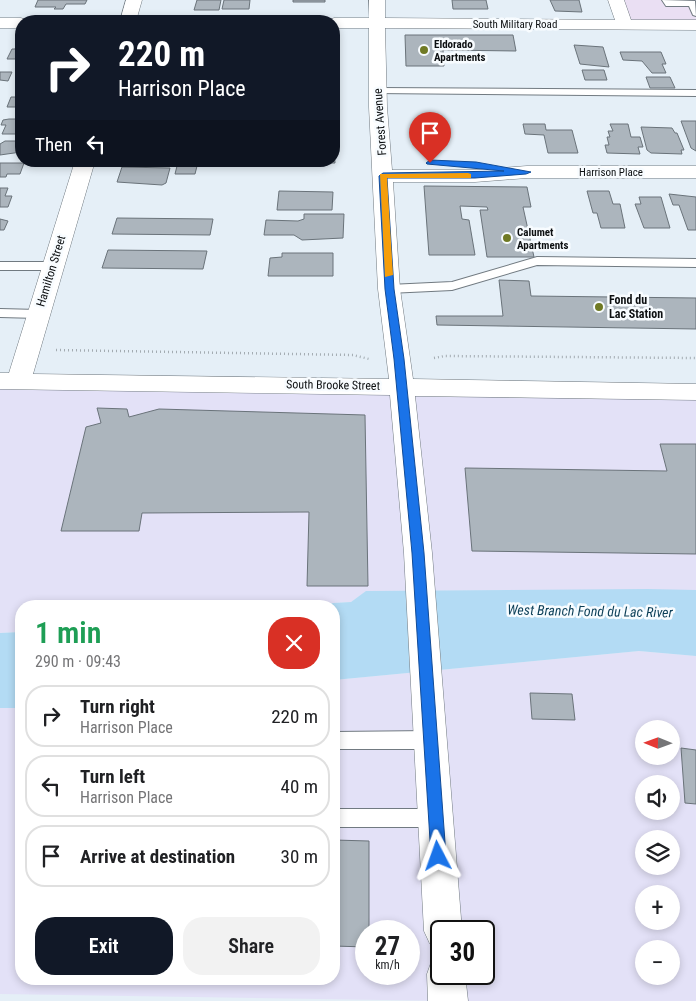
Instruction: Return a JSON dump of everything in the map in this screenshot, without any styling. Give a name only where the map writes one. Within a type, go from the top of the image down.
[{"type":"street","points":[[130,15],[134,0]]},
{"type":"street","name":"Forest Avenue","points":[[376,0],[378,90],[389,289],[402,386],[418,553],[442,920]]},
{"type":"street","points":[[616,0],[624,24]]},
{"type":"street","points":[[0,23],[15,23]]},
{"type":"street","name":"South Military Road","points":[[340,23],[696,25]]},
{"type":"street","name":"Hamilton Street","points":[[9,381],[27,349],[83,167]]},
{"type":"street","name":"Harrison Place","points":[[383,168],[475,176],[526,172],[696,172]]},
{"type":"street","name":"South Brooke Street","points":[[9,381],[696,392]]},
{"type":"street","points":[[447,985],[448,1001]]},
{"type":"lane","points":[[667,0],[669,4],[695,7]]},
{"type":"lane","points":[[378,90],[696,93]]},
{"type":"lane","points":[[389,289],[450,287],[493,276],[520,265],[538,261],[696,263]]},
{"type":"lane","points":[[0,266],[52,266]]},
{"type":"lane","points":[[0,313],[38,314]]},
{"type":"lane","points":[[340,741],[430,740]]},
{"type":"lane","points":[[340,818],[436,818]]},
{"type":"path","points":[[27,349],[353,356],[369,358]]},
{"type":"path","points":[[434,358],[445,356],[696,358]]},
{"type":"shaded area","points":[[616,0],[696,0],[696,25],[624,24]]},
{"type":"shaded area","points":[[0,381],[696,392],[696,590],[367,591],[351,602],[340,603],[340,600],[15,600],[15,632],[0,633]]},
{"type":"shaded area","points":[[639,651],[696,656],[696,1001],[450,1001],[0,994],[0,708],[15,708],[15,985],[340,985],[340,679]]},
{"type":"water","name":"West Branch Fond du Lac River","points":[[696,590],[696,656],[639,651],[340,679],[340,603],[351,602],[366,591]]},
{"type":"water","points":[[15,632],[15,708],[0,708],[0,633]]},
{"type":"building","points":[[38,0],[87,0],[85,4],[66,4],[63,9],[54,9],[56,7],[35,7]]},
{"type":"building","points":[[197,0],[221,0],[219,10],[194,10]]},
{"type":"building","points":[[224,0],[250,0],[249,9],[222,9]]},
{"type":"building","points":[[293,0],[325,0],[325,2],[293,2]]},
{"type":"building","points":[[452,0],[486,0],[488,9],[453,9]]},
{"type":"building","points":[[550,0],[579,0],[582,12],[555,11]]},
{"type":"building","name":"Eldorado Apartments","points":[[405,35],[513,35],[516,51],[443,50],[444,66],[406,66]]},
{"type":"building","points":[[574,45],[603,47],[609,67],[580,64]]},
{"type":"building","points":[[12,49],[15,49],[15,59],[7,59]]},
{"type":"building","points":[[620,52],[661,52],[666,64],[662,64],[666,73],[652,73],[642,61],[623,60]]},
{"type":"building","points":[[582,70],[604,70],[607,80],[585,80]]},
{"type":"building","points":[[0,72],[12,72],[8,81],[0,80]]},
{"type":"building","points":[[646,77],[670,77],[675,88],[650,88]]},
{"type":"building","points":[[11,97],[15,97],[15,107],[7,107]]},
{"type":"building","points":[[15,119],[15,134],[2,134],[6,125],[1,125],[3,120]]},
{"type":"building","points":[[681,121],[696,121],[696,151],[691,148]]},
{"type":"building","points":[[523,124],[545,124],[546,130],[572,130],[578,153],[548,153],[544,135],[525,134]]},
{"type":"building","points":[[610,124],[628,124],[631,137],[640,137],[643,147],[638,147],[640,154],[607,153],[605,145],[609,145],[607,137],[610,137],[608,131],[613,131]]},
{"type":"building","points":[[641,127],[672,128],[677,133],[684,150],[681,150],[682,154],[651,153],[647,150]]},
{"type":"building","points":[[5,141],[15,141],[15,153],[0,155],[0,144]]},
{"type":"building","points":[[0,163],[15,163],[15,167],[23,167],[20,174],[7,174],[6,177],[0,177]]},
{"type":"building","points":[[122,167],[170,168],[166,183],[162,185],[117,182]]},
{"type":"building","points":[[177,167],[197,167],[195,174],[175,174]]},
{"type":"building","name":"Calumet Apartments","points":[[424,186],[527,187],[531,207],[523,207],[534,257],[487,257],[480,210],[488,210],[487,207],[460,206],[462,219],[469,220],[475,255],[429,255]]},
{"type":"building","points":[[0,188],[8,188],[5,196],[12,196],[8,207],[0,207]]},
{"type":"building","points":[[279,191],[333,192],[332,210],[277,210]]},
{"type":"building","points":[[587,191],[609,191],[613,204],[620,204],[625,228],[601,228],[597,213],[593,213]]},
{"type":"building","points":[[669,194],[696,197],[696,230],[688,230],[679,205],[673,205]]},
{"type":"building","points":[[639,197],[661,197],[670,228],[644,228],[635,204],[641,204]]},
{"type":"building","points":[[304,214],[344,214],[343,238],[302,240],[294,235],[264,235],[266,220],[298,221],[304,219]]},
{"type":"building","points":[[117,218],[213,219],[210,235],[112,234]]},
{"type":"building","points":[[0,219],[8,221],[4,230],[0,230]]},
{"type":"building","points":[[108,250],[207,251],[203,269],[102,268]]},
{"type":"building","points":[[282,253],[333,253],[333,276],[268,276],[270,258],[282,257]]},
{"type":"building","name":"Fond du Lac Station","points":[[499,280],[529,281],[531,296],[696,298],[696,329],[437,325],[436,316],[503,316]]},
{"type":"building","points":[[97,408],[127,409],[129,417],[159,409],[365,415],[368,586],[307,586],[309,512],[142,513],[139,531],[61,531],[86,427],[101,423]]},
{"type":"building","points":[[660,444],[696,444],[696,554],[472,551],[465,468],[667,471]]},
{"type":"building","points":[[530,693],[572,694],[575,720],[532,719]]},
{"type":"building","points":[[681,748],[696,750],[696,804],[685,803]]},
{"type":"building","points":[[340,840],[369,841],[369,920],[355,920],[355,947],[340,946]]},
{"type":"slow traffic","points":[[389,275],[383,176],[468,176]]},
{"type":"place","name":"Eldorado Apartments","points":[[424,50]]},
{"type":"place","name":"Calumet Apartments","points":[[507,238]]},
{"type":"place","name":"Fond du Lac Station","points":[[599,307]]},
{"type":"route","points":[[430,163],[476,165],[526,172],[475,176],[383,176],[389,289],[399,359],[418,553],[438,856]]}]
